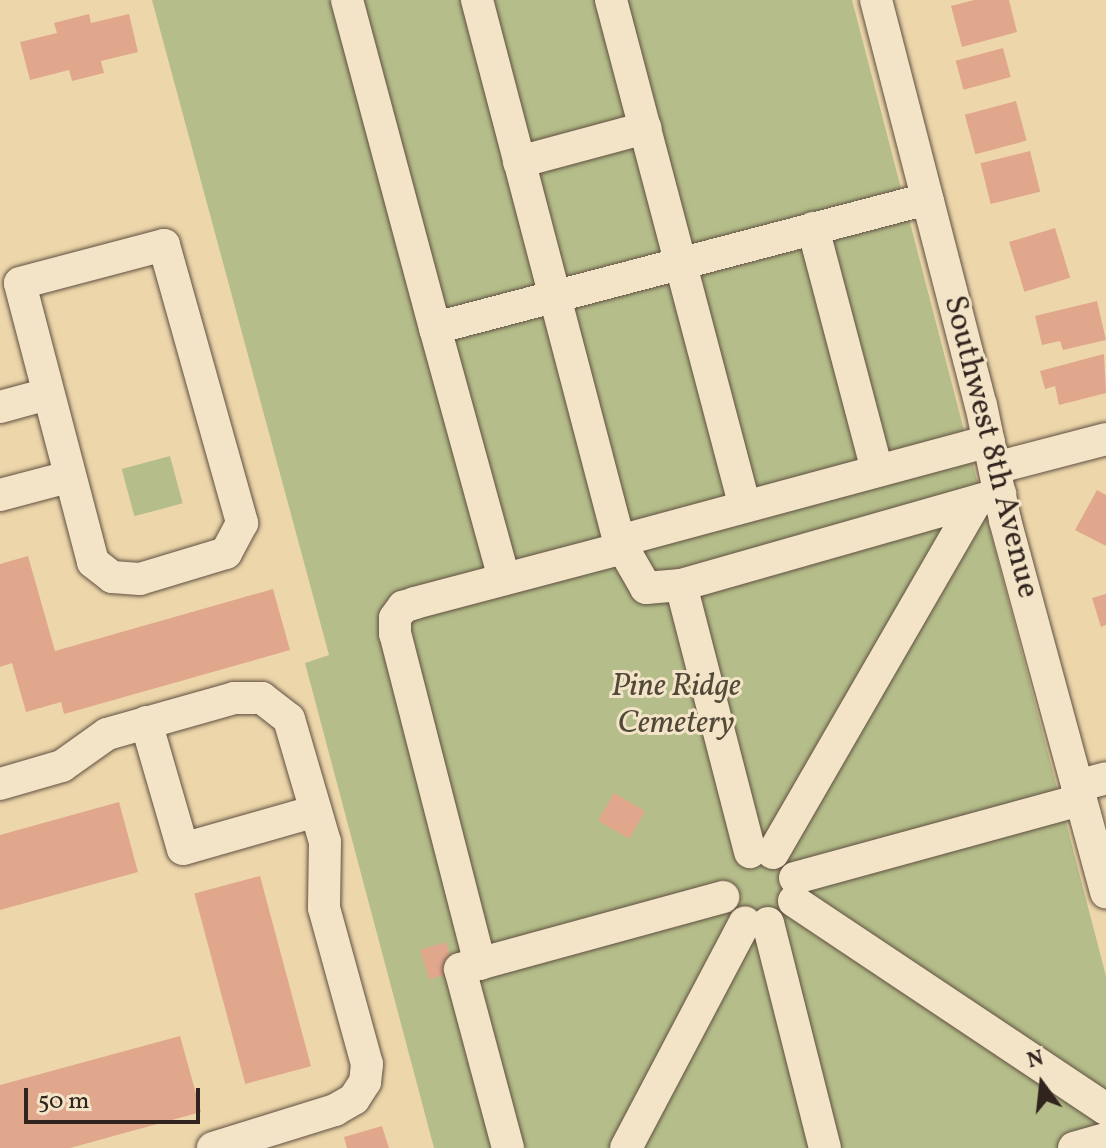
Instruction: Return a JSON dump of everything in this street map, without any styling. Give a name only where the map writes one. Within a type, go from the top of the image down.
[{"type":"street","points":[[347,0],[504,579]]},
{"type":"street","points":[[477,0],[621,544],[646,588],[681,585],[990,476],[1106,439]]},
{"type":"street","points":[[611,0],[745,507]]},
{"type":"street","name":"Southwest 8th Avenue","points":[[876,0],[927,199],[990,476],[1088,788],[1106,891]]},
{"type":"street","points":[[519,162],[645,128]]},
{"type":"street","points":[[435,328],[927,199]]},
{"type":"street","points":[[813,228],[877,471]]},
{"type":"street","points":[[164,245],[242,523],[234,544],[226,553],[140,579],[112,577],[93,562],[68,477],[20,283],[164,245]]},
{"type":"street","points":[[0,407],[48,394]]},
{"type":"street","points":[[480,964],[395,634],[395,618],[403,607],[877,471],[990,476]]},
{"type":"street","points":[[762,853],[990,476]]},
{"type":"street","points":[[0,495],[68,477]]},
{"type":"street","points":[[681,585],[762,853]]},
{"type":"street","points":[[0,784],[62,766],[107,734],[234,698],[262,698],[289,719],[316,811],[327,863],[324,908],[367,1064],[365,1082],[354,1099],[335,1110],[213,1148]]},
{"type":"street","points":[[146,722],[183,849],[316,811]]},
{"type":"street","points":[[794,890],[1088,788]]},
{"type":"street","points":[[757,923],[735,916],[723,897],[725,874],[739,856],[762,853],[783,859],[794,890],[1106,1109]]},
{"type":"street","points":[[626,1148],[757,923],[788,911],[794,890]]},
{"type":"street","points":[[508,1148],[460,969],[723,897]]},
{"type":"street","points":[[757,923],[825,1148]]},
{"type":"street","points":[[1074,1148],[1106,1139]]},
{"type":"green space","name":"Pine Ridge Cemetery","points":[[152,0],[852,0],[1106,976],[1106,1148],[434,1148],[305,663],[329,655]]},
{"type":"green space","points":[[170,456],[183,503],[134,516],[122,469]]},
{"type":"building","points":[[974,0],[1009,0],[1017,32],[962,47],[951,6]]},
{"type":"building","points":[[89,14],[91,23],[129,14],[138,52],[101,61],[104,73],[72,81],[69,70],[30,80],[20,42],[57,33],[54,23]]},
{"type":"building","points":[[1003,48],[1011,77],[963,90],[956,61]]},
{"type":"building","points":[[1016,101],[1027,141],[975,154],[965,115]]},
{"type":"building","points":[[1030,151],[1040,192],[991,204],[981,163]]},
{"type":"building","points":[[1055,228],[1070,278],[1024,292],[1009,242]]},
{"type":"building","points":[[1097,301],[1106,340],[1063,350],[1060,341],[1042,345],[1035,316]]},
{"type":"building","points":[[1104,354],[1106,393],[1059,405],[1055,386],[1045,389],[1040,371]]},
{"type":"building","points":[[1097,490],[1106,495],[1106,546],[1075,530]]},
{"type":"building","points":[[28,556],[55,651],[273,589],[290,650],[64,714],[61,702],[26,712],[12,663],[0,667],[0,564]]},
{"type":"building","points":[[1106,594],[1106,625],[1101,627],[1092,598]]},
{"type":"building","points":[[614,793],[645,811],[629,839],[598,821]]},
{"type":"building","points":[[119,802],[138,872],[0,910],[0,835]]},
{"type":"building","points":[[260,876],[311,1066],[245,1084],[194,894]]},
{"type":"building","points":[[446,942],[455,972],[429,980],[420,950]]},
{"type":"building","points":[[180,1036],[201,1112],[70,1148],[0,1148],[0,1085]]},
{"type":"building","points":[[382,1126],[389,1148],[347,1148],[344,1137]]}]
